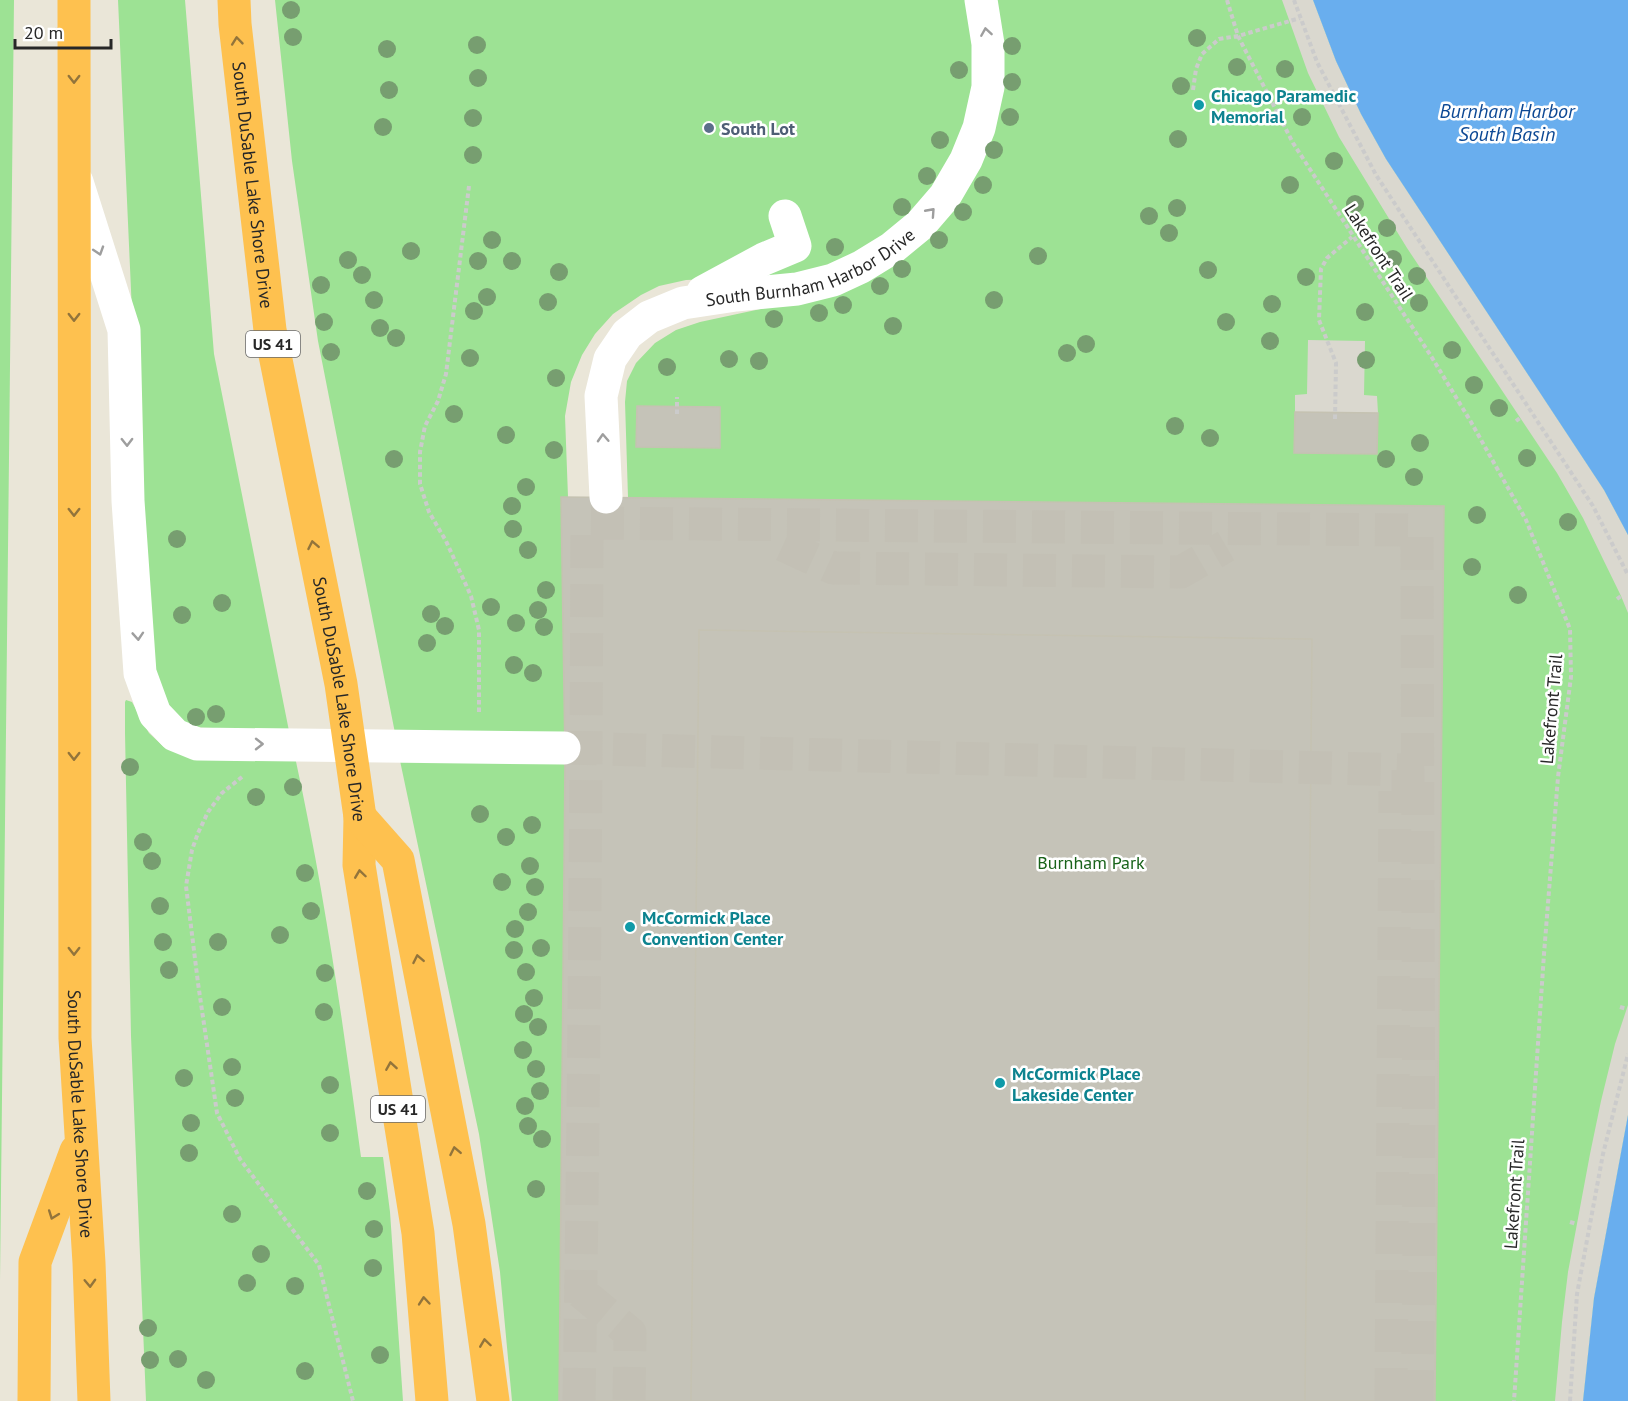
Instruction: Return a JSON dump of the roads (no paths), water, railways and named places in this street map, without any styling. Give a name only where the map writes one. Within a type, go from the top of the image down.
[{"type":"highway","name":"South DuSable Lake Shore Drive","points":[[74,0],[74,1015],[89,1263],[94,1401]]},
{"type":"highway","name":"South DuSable Lake Shore Drive","points":[[234,0],[270,330],[341,684],[360,817],[359,865],[418,1233],[432,1401]]},
{"type":"highway","points":[[360,817],[398,860],[469,1224],[493,1401]]},
{"type":"highway","points":[[34,1401],[35,1262],[80,1141]]},
{"type":"street","name":"South Burnham Harbor Drive","points":[[606,496],[601,396],[610,359],[627,334],[649,317],[683,303],[797,288],[833,280],[892,249],[920,225],[945,196],[966,160],[979,128],[988,87],[988,44],[981,0]]},
{"type":"street","points":[[75,175],[124,330],[128,501],[140,673],[155,714],[175,735],[197,744],[564,748]]},
{"type":"street","points":[[683,303],[764,259],[795,246],[785,216]]},
{"type":"water","name":"Burnham Harbor South Basin","points":[[1313,0],[1628,0],[1628,535],[1604,490],[1386,159],[1361,114],[1336,61]]},
{"type":"water","points":[[1628,1115],[1628,1401],[1583,1401],[1594,1298]]},
{"type":"tunnel","points":[[579,1401],[587,523],[1417,530],[1419,1274],[1417,1401]]},
{"type":"tunnel","points":[[783,545],[833,568],[1181,572],[1226,546]]},
{"type":"tunnel","points":[[564,748],[1408,770],[1408,794]]},
{"type":"tunnel","points":[[1391,1401],[1395,791]]},
{"type":"tunnel","points":[[581,1292],[630,1333],[629,1401]]},
{"type":"place","name":"Chicago Paramedic Memorial","points":[[1199,105]]},
{"type":"place","name":"South Lot","points":[[709,128]]},
{"type":"place","name":"McCormick Place Convention Center","points":[[630,927]]},
{"type":"place","name":"McCormick Place Lakeside Center","points":[[1000,1083]]},
{"type":"park label","name":"Burnham Park","points":[[1091,862]]}]
